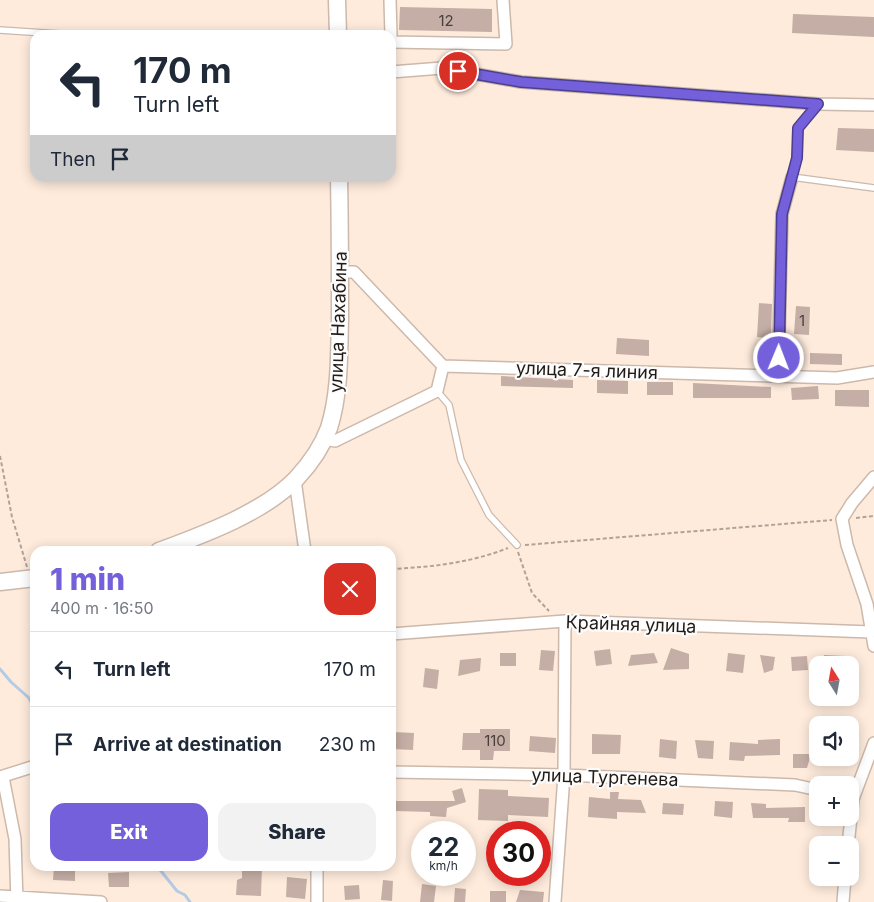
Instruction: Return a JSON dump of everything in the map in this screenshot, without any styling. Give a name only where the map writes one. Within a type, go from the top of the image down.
[{"type":"main road","points":[[337,0],[338,30]]},
{"type":"main road","name":"улица Нахабина","points":[[171,546],[245,514],[272,499],[295,480],[312,460],[325,439],[335,404],[339,368],[339,182]]},
{"type":"main road","points":[[0,582],[30,579]]},
{"type":"street","points":[[390,0],[391,30]]},
{"type":"street","points":[[396,42],[506,44],[503,0]]},
{"type":"street","points":[[396,72],[442,68],[521,82],[818,104],[874,105]]},
{"type":"street","points":[[778,376],[782,214],[792,177]]},
{"type":"street","points":[[325,439],[335,441],[437,391],[443,366],[354,272],[340,272]]},
{"type":"street","name":"улица 7-я линия","points":[[443,366],[837,378],[874,372]]},
{"type":"street","points":[[874,477],[852,503],[842,519],[847,545],[867,604],[874,646]]},
{"type":"street","points":[[295,480],[303,546]]},
{"type":"street","points":[[555,902],[564,775],[564,622]]},
{"type":"street","name":"Крайняя улица","points":[[396,634],[564,622],[871,632]]},
{"type":"street","points":[[859,779],[874,742]]},
{"type":"street","points":[[17,900],[15,839],[1,777],[30,768]]},
{"type":"street","name":"улица Тургенева","points":[[396,772],[564,775],[795,785],[809,788]]},
{"type":"street","points":[[317,871],[317,902]]},
{"type":"street","points":[[842,902],[844,886]]},
{"type":"street","points":[[0,896],[17,900],[101,902]]},
{"type":"lane","points":[[0,30],[30,32]]},
{"type":"lane","points":[[818,104],[798,128],[797,158],[792,177],[874,188]]},
{"type":"lane","points":[[437,391],[449,405],[461,460],[465,468],[490,515],[517,545]]},
{"type":"path","points":[[0,456],[12,517],[30,573]]},
{"type":"path","points":[[396,569],[456,563],[486,557],[517,545],[874,516]]},
{"type":"path","points":[[517,545],[523,572],[532,592],[555,616],[564,622]]},
{"type":"building","points":[[400,7],[492,9],[492,32],[399,30]]},
{"type":"building","points":[[793,14],[874,17],[874,37],[792,33]]},
{"type":"building","points":[[838,128],[874,129],[874,152],[836,150]]},
{"type":"building","points":[[759,303],[772,304],[771,338],[757,337]]},
{"type":"building","points":[[796,306],[810,307],[809,335],[794,334]]},
{"type":"building","points":[[617,338],[649,340],[649,356],[616,354]]},
{"type":"building","points":[[810,353],[842,354],[842,365],[810,364]]},
{"type":"building","points":[[501,376],[573,380],[573,388],[501,386]]},
{"type":"building","points":[[597,380],[628,381],[628,394],[597,393]]},
{"type":"building","points":[[647,382],[673,382],[673,395],[647,395]]},
{"type":"building","points":[[693,383],[771,387],[771,398],[693,398]]},
{"type":"building","points":[[818,386],[819,399],[792,400],[791,388]]},
{"type":"building","points":[[835,390],[869,390],[869,407],[835,406]]},
{"type":"building","points":[[671,648],[689,654],[689,669],[663,670]]},
{"type":"building","points":[[610,649],[612,664],[596,666],[594,651]]},
{"type":"building","points":[[541,650],[555,651],[553,671],[539,670]]},
{"type":"building","points":[[500,653],[516,653],[516,666],[500,666]]},
{"type":"building","points":[[654,653],[658,663],[628,666],[631,655]]},
{"type":"building","points":[[728,653],[745,655],[743,673],[726,671]]},
{"type":"building","points":[[760,655],[775,657],[773,670],[764,673]]},
{"type":"building","points":[[807,656],[808,670],[792,671],[791,657]]},
{"type":"building","points":[[481,658],[480,671],[458,676],[460,660]]},
{"type":"building","points":[[425,668],[439,670],[437,689],[423,687]]},
{"type":"building","points":[[480,729],[510,729],[510,751],[494,751],[493,760],[480,760],[480,750],[462,750],[463,733],[480,733]]},
{"type":"building","points":[[396,732],[414,733],[413,750],[396,749]]},
{"type":"building","points":[[592,734],[621,735],[620,754],[592,754]]},
{"type":"building","points":[[530,736],[556,738],[555,753],[529,751]]},
{"type":"building","points":[[660,739],[677,741],[676,759],[659,757]]},
{"type":"building","points":[[780,739],[780,755],[745,756],[744,761],[729,760],[730,742],[758,744],[758,740]]},
{"type":"building","points":[[695,740],[714,741],[713,759],[698,758]]},
{"type":"building","points":[[793,754],[809,754],[807,768],[793,768]]},
{"type":"building","points":[[462,788],[466,802],[447,808],[446,817],[430,816],[430,812],[396,811],[396,801],[455,801],[452,791]]},
{"type":"building","points":[[479,789],[508,790],[508,796],[549,798],[548,817],[508,815],[508,821],[478,820]]},
{"type":"building","points":[[610,792],[619,792],[618,799],[641,800],[646,813],[617,812],[617,819],[588,817],[589,797],[610,799]]},
{"type":"building","points":[[715,801],[733,802],[732,818],[714,816]]},
{"type":"building","points":[[663,803],[684,804],[683,815],[662,814]]},
{"type":"building","points":[[751,803],[766,804],[766,808],[805,807],[805,822],[788,822],[789,818],[753,818]]},
{"type":"building","points":[[54,871],[75,871],[75,881],[53,880]]},
{"type":"building","points":[[242,871],[262,871],[261,896],[236,895],[237,880],[242,878]]},
{"type":"building","points":[[129,872],[129,887],[109,887],[108,873]]},
{"type":"building","points":[[287,877],[307,879],[305,899],[286,897]]},
{"type":"building","points":[[383,880],[393,881],[392,901],[381,900]]},
{"type":"building","points":[[359,885],[360,899],[345,900],[344,886]]},
{"type":"building","points":[[422,886],[436,886],[434,902],[420,902]]},
{"type":"building","points":[[455,888],[466,889],[465,902],[454,902]]},
{"type":"building","points":[[520,890],[544,892],[543,902],[516,902]]},
{"type":"building","points":[[490,891],[506,891],[506,902],[490,902]]},
{"type":"waterway","points":[[0,669],[30,700]]},
{"type":"waterway","points":[[161,871],[177,891],[185,895],[190,902]]},
{"type":"route","points":[[458,71],[521,82],[818,104],[798,128],[797,158],[782,214],[779,358]]}]
